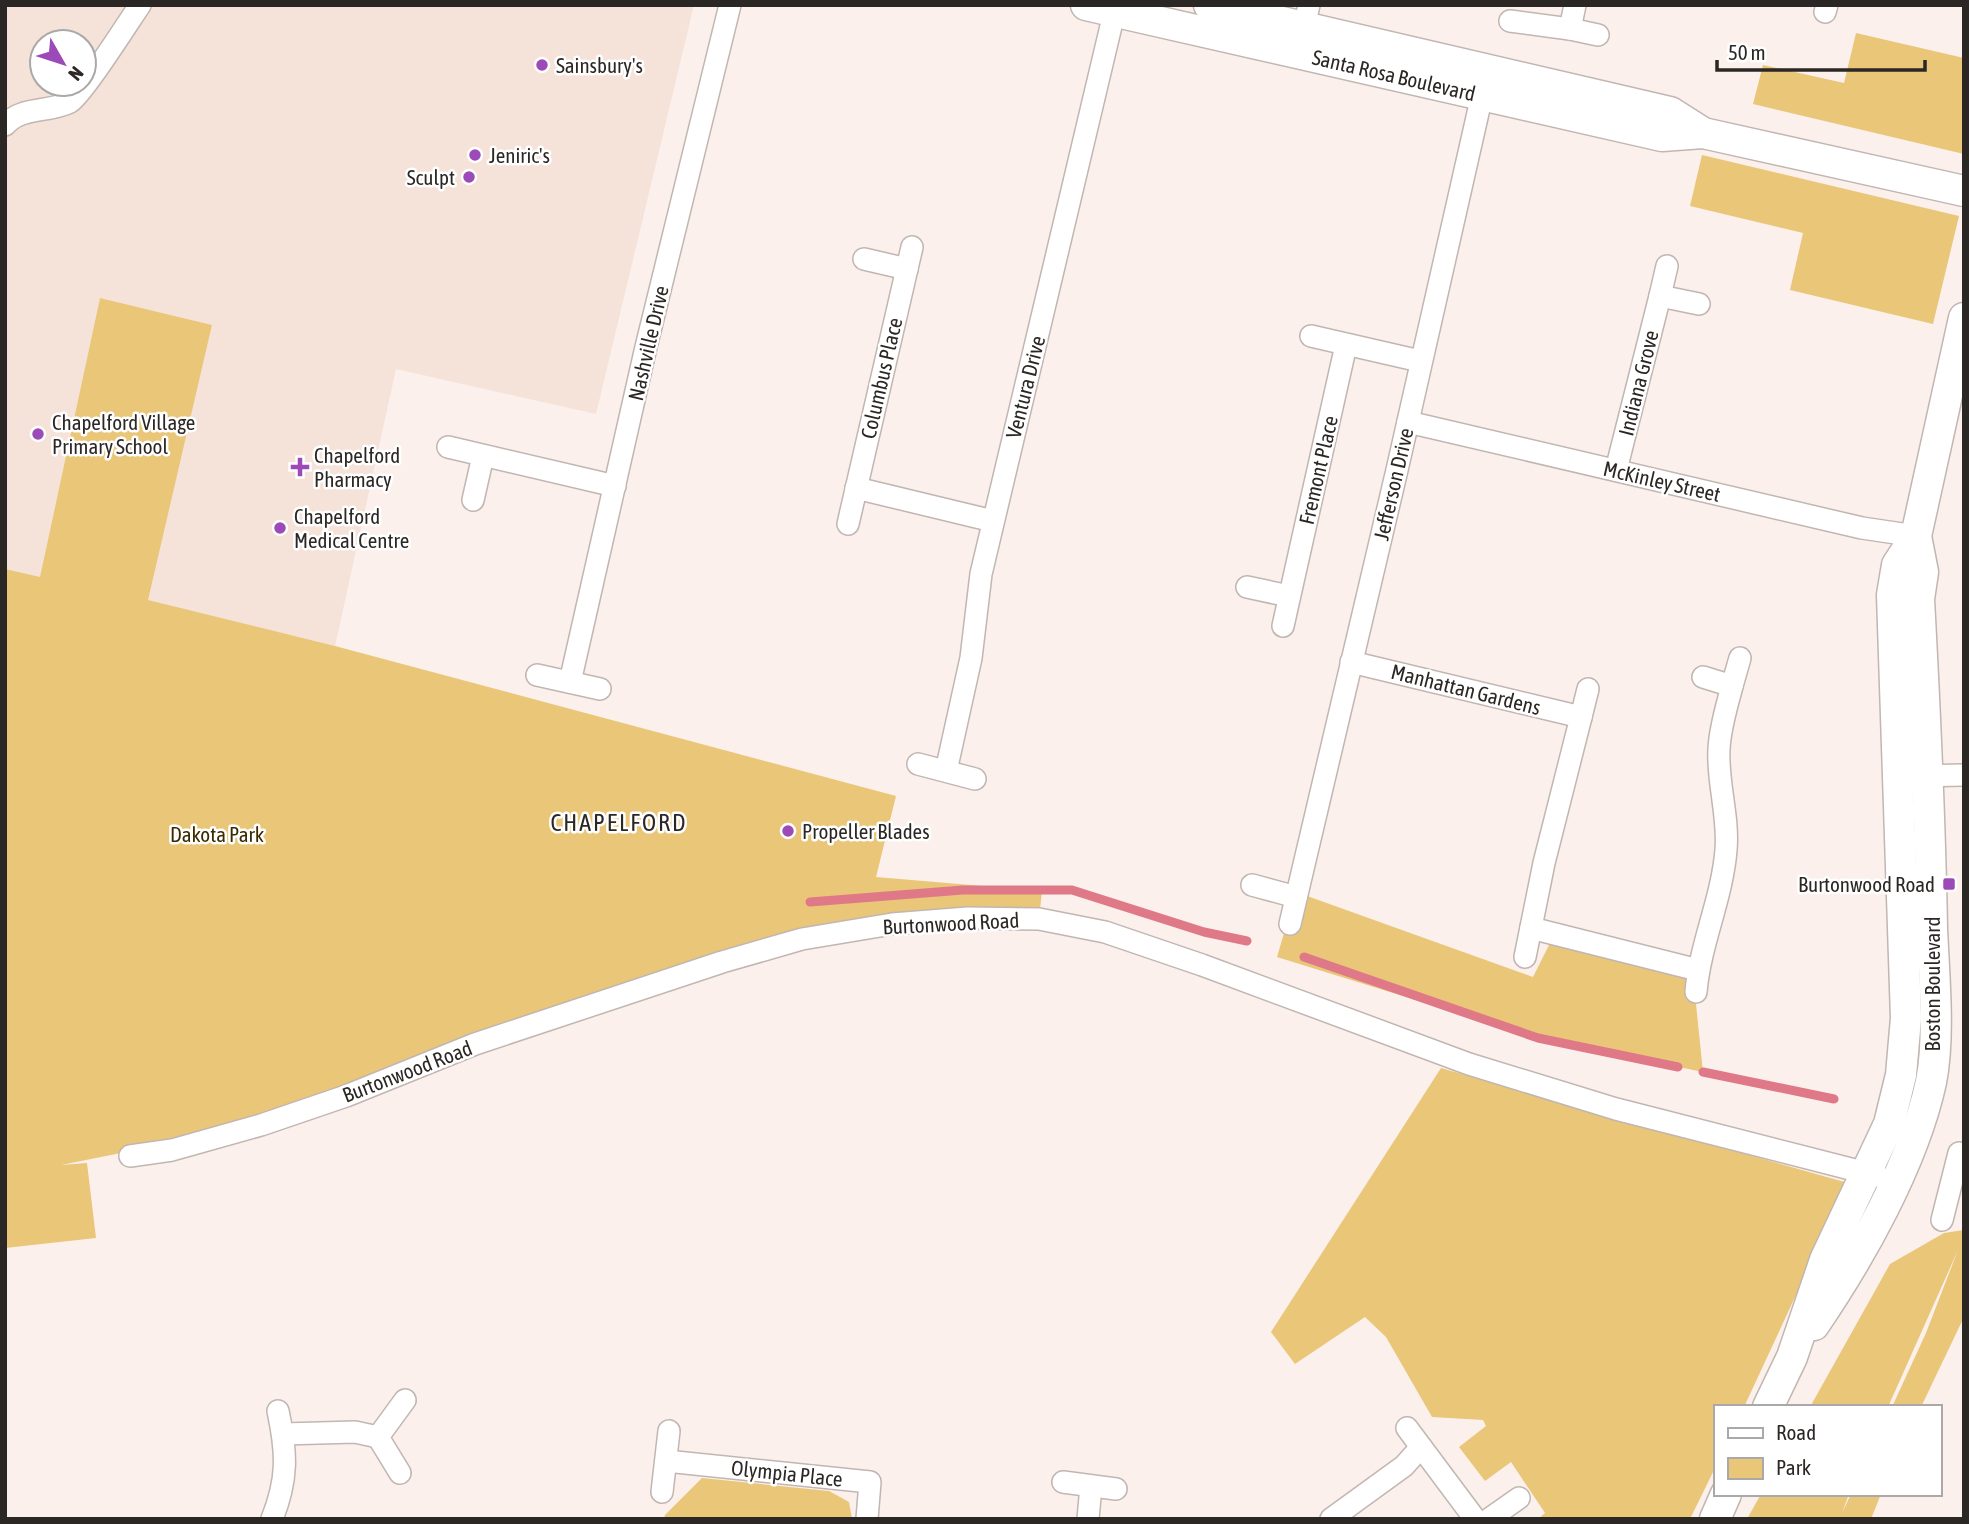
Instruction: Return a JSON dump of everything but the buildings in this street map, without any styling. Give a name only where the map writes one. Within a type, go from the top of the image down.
[{"type":"street","points":[[5,125],[13,116],[28,111],[44,111],[72,101],[140,5]]},
{"type":"street","name":"Nashville Drive","points":[[570,682],[646,346],[730,5]]},
{"type":"street","name":"Santa Rosa Boulevard","points":[[1086,5],[1303,28]]},
{"type":"street","name":"Santa Rosa Boulevard","points":[[1209,5],[1303,28],[1662,136],[1703,133],[1964,191]]},
{"type":"street","points":[[1570,29],[1574,5]]},
{"type":"street","name":"Ventura Drive","points":[[946,771],[967,679],[976,604],[993,521],[1116,9]]},
{"type":"street","points":[[1510,21],[1598,35]]},
{"type":"street","name":"Jefferson Drive","points":[[1290,924],[1485,83]]},
{"type":"street","name":"Columbus Place","points":[[848,524],[912,247]]},
{"type":"street","points":[[864,259],[907,269]]},
{"type":"street","name":"Indiana Grove","points":[[1616,470],[1667,266]]},
{"type":"street","points":[[1660,296],[1699,304]]},
{"type":"street","name":"Boston Boulevard","points":[[1769,1405],[1792,1357],[1849,1273],[1880,1177],[1889,1124],[1902,1074],[1906,1018],[1892,595],[1897,565],[1916,536],[1964,318]]},
{"type":"street","points":[[1311,336],[1420,361]]},
{"type":"street","name":"Fremont Place","points":[[1283,626],[1346,345]]},
{"type":"street","name":"McKinley Street","points":[[1408,422],[1862,528],[1916,536]]},
{"type":"street","points":[[448,447],[615,486]]},
{"type":"street","points":[[473,500],[483,456]]},
{"type":"street","points":[[856,488],[993,521]]},
{"type":"street","name":"Boston Boulevard","points":[[1880,1177],[1917,1132],[1931,1080],[1934,1052],[1928,775],[1919,599],[1923,572],[1916,536]]},
{"type":"street","points":[[1247,587],[1289,596]]},
{"type":"street","points":[[1696,992],[1698,970],[1726,851],[1727,827],[1718,750],[1740,658]]},
{"type":"street","name":"Manhattan Gardens","points":[[1351,662],[1581,718]]},
{"type":"street","points":[[537,675],[600,689]]},
{"type":"street","points":[[1703,677],[1732,686]]},
{"type":"street","points":[[1525,957],[1544,863],[1588,689]]},
{"type":"street","points":[[918,764],[975,779]]},
{"type":"street","points":[[1897,776],[1964,775]]},
{"type":"street","points":[[1252,885],[1296,897]]},
{"type":"street","name":"Burtonwood Road","points":[[130,1156],[172,1150],[261,1125],[346,1096],[475,1044],[722,962],[802,939],[892,924],[968,918],[1039,919],[1105,932],[1214,969],[1469,1064],[1616,1109],[1880,1177]]},
{"type":"street","points":[[1531,928],[1698,970]]},
{"type":"street","points":[[1942,1220],[1957,1192],[1959,1153]]},
{"type":"street","points":[[378,1437],[405,1400]]},
{"type":"street","points":[[272,1519],[282,1492],[285,1461],[278,1411]]},
{"type":"street","points":[[1407,1428],[1475,1519]]},
{"type":"street","points":[[662,1492],[669,1431]]},
{"type":"street","points":[[283,1434],[355,1432],[378,1437],[400,1474]]},
{"type":"street","points":[[1331,1519],[1404,1466],[1421,1447]]},
{"type":"street","name":"Olympia Place","points":[[666,1461],[870,1482],[867,1519]]},
{"type":"street","points":[[1063,1482],[1116,1489]]},
{"type":"street","points":[[1088,1519],[1091,1486]]},
{"type":"street","points":[[1715,1519],[1726,1496]]},
{"type":"street","points":[[1489,1519],[1519,1498]]},
{"type":"shaded area","points":[[5,5],[694,5],[596,414],[396,369],[335,646],[147,600],[212,325],[100,298],[40,578],[5,569]]},
{"type":"green space","points":[[1856,33],[1964,58],[1964,154],[1753,104],[1763,65],[1844,83]]},
{"type":"green space","points":[[1702,155],[1959,216],[1933,324],[1790,290],[1803,233],[1690,206]]},
{"type":"green space","name":"Dakota Park","points":[[100,298],[212,325],[148,600],[335,646],[896,796],[876,877],[1042,891],[1039,919],[849,931],[261,1125],[61,1165],[87,1163],[96,1238],[5,1248],[5,569],[40,577]]},
{"type":"green space","points":[[1296,892],[1533,977],[1554,935],[1693,975],[1703,1072],[1538,1038],[1277,957]]},
{"type":"green space","points":[[1441,1068],[1848,1183],[1745,1405],[1714,1405],[1714,1470],[1690,1519],[1538,1519],[1545,1513],[1511,1462],[1485,1481],[1459,1447],[1486,1426],[1483,1420],[1432,1417],[1386,1337],[1365,1317],[1295,1364],[1271,1332]]},
{"type":"green space","points":[[1964,1230],[1964,1317],[1922,1405],[1893,1405],[1926,1333],[1958,1250],[1889,1405],[1811,1405],[1890,1264],[1944,1233]]},
{"type":"green space","points":[[702,1478],[829,1491],[849,1502],[852,1519],[664,1519]]},
{"type":"green space","points":[[1760,1496],[1848,1496],[1842,1513],[1850,1496],[1880,1496],[1871,1519],[1747,1519]]},
{"type":"waterway","points":[[810,902],[963,890],[1072,890],[1204,932],[1247,941]]},
{"type":"waterway","points":[[1304,957],[1538,1038],[1678,1067]]},
{"type":"waterway","points":[[1703,1072],[1834,1099]]},
{"type":"place","name":"Sainsbury's","points":[[542,65]]},
{"type":"place","name":"Jeniric's","points":[[475,155]]},
{"type":"place","name":"Sculpt","points":[[469,177]]},
{"type":"place","name":"Chapelford Village Primary School","points":[[38,434]]},
{"type":"place","name":"Chapelford Pharmacy","points":[[300,467]]},
{"type":"place","name":"Chapelford Medical Centre","points":[[280,528]]},
{"type":"place","name":"Propeller Blades","points":[[788,831]]},
{"type":"place","name":"Burtonwood Road","points":[[1949,884]]},
{"type":"district","name":"CHAPELFORD","points":[[619,822]]}]
